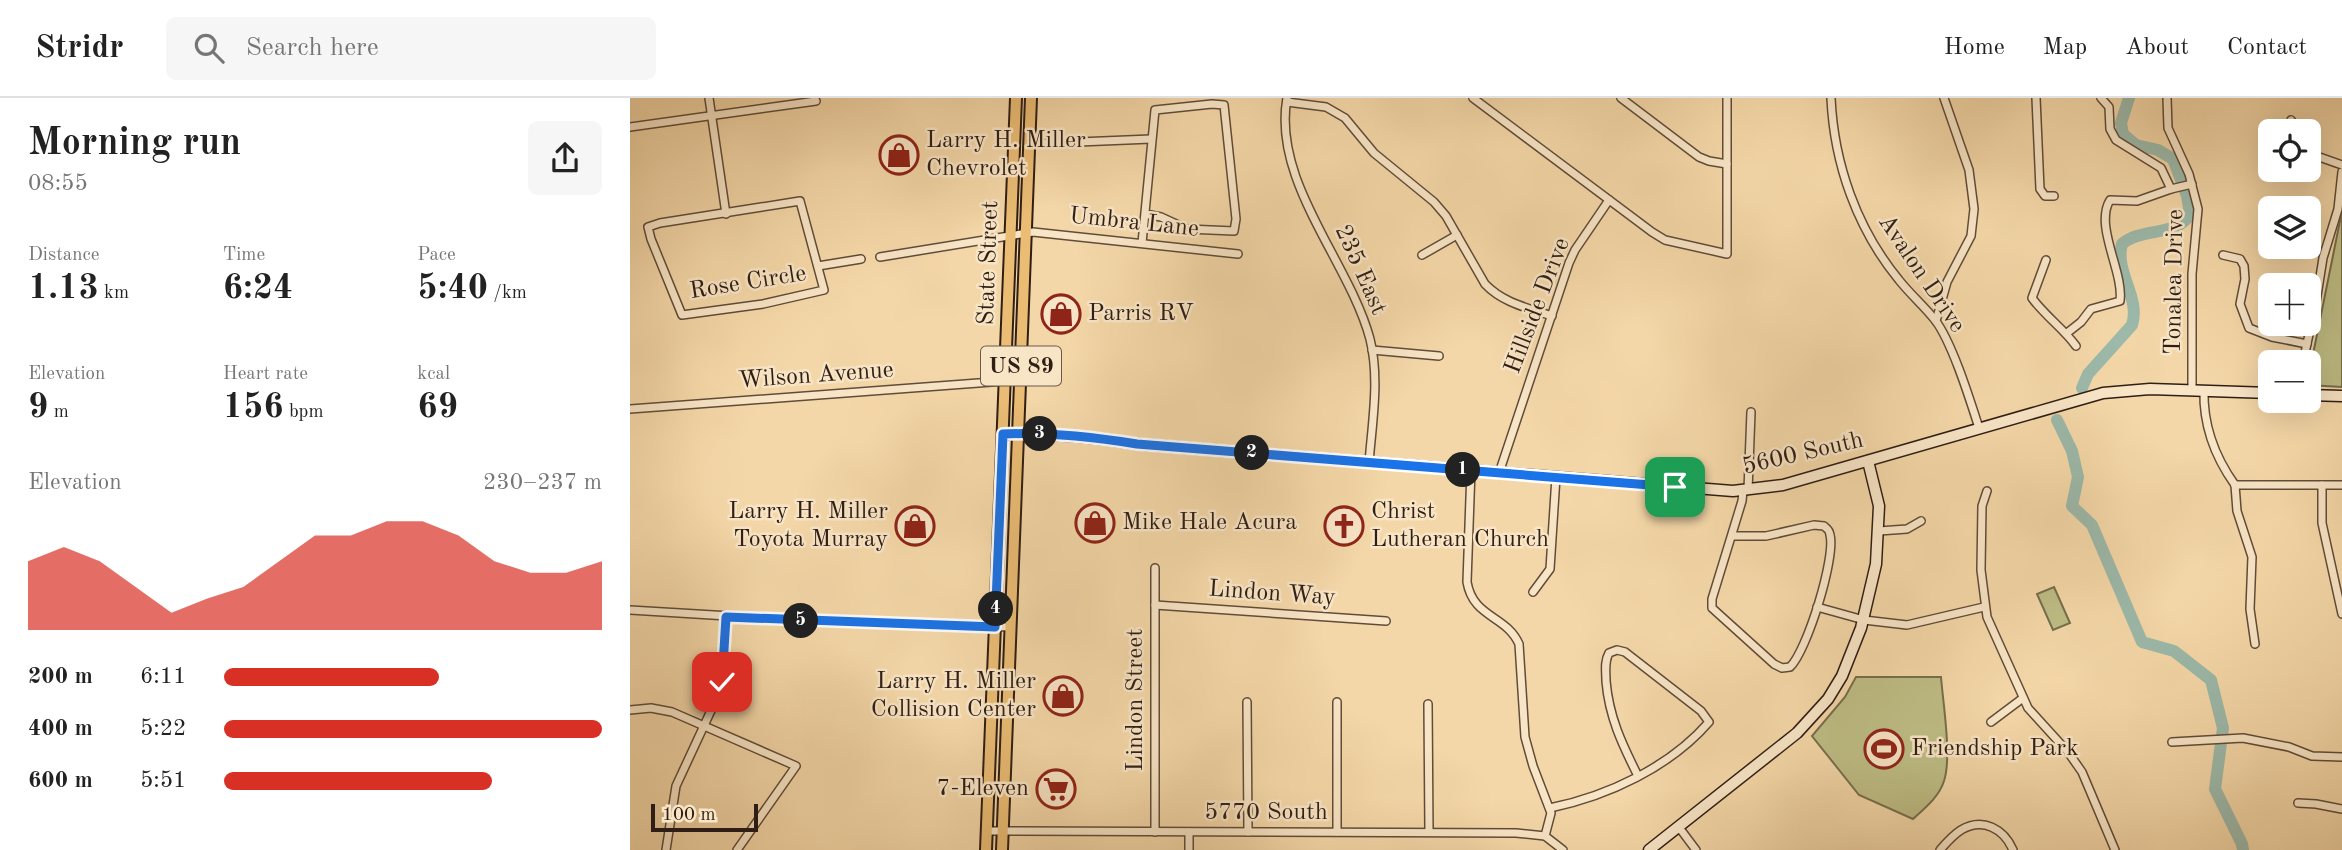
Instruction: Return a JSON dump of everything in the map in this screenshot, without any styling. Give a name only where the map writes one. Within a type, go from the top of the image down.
[{"type":"main road","name":"State Street","points":[[986,850],[1016,98]]},
{"type":"main road","name":"State Street","points":[[1002,850],[1031,98]]},
{"type":"street","points":[[709,98],[726,214]]},
{"type":"street","points":[[1473,98],[1665,240],[1727,254],[1727,98]]},
{"type":"street","points":[[1621,98],[1699,157],[1727,164]]},
{"type":"street","name":"Avalon Drive","points":[[1832,98],[1839,157],[1854,204],[1884,261],[1936,321],[1958,368],[1979,428]]},
{"type":"street","points":[[1936,321],[1947,282],[1971,236],[1974,209],[1969,170],[1944,98]]},
{"type":"street","points":[[2036,98],[2040,189],[2045,196],[2053,196]]},
{"type":"street","points":[[2101,98],[2109,107],[2110,129],[2116,140],[2161,168],[2174,188]]},
{"type":"street","name":"Tonalea Drive","points":[[2166,98],[2168,128],[2184,160],[2198,209],[2192,274],[2192,390]]},
{"type":"street","points":[[1287,100],[1326,107],[1345,117],[1374,153],[1434,202],[1492,291],[1502,298],[1552,316]]},
{"type":"street","name":"235 East","points":[[1287,100],[1285,125],[1290,158],[1304,194],[1364,321],[1372,350],[1374,387],[1369,463]]},
{"type":"street","points":[[630,127],[816,101]]},
{"type":"street","points":[[1142,243],[1155,110],[1224,105],[1236,219],[1234,231],[1187,229],[1161,217],[1145,214]]},
{"type":"street","points":[[1030,144],[1151,139]]},
{"type":"street","points":[[2321,158],[2342,165]]},
{"type":"street","points":[[2306,350],[2323,258],[2338,209],[2342,172]]},
{"type":"street","points":[[2067,333],[2081,322],[2091,309],[2120,301],[2119,284],[2104,215],[2110,200],[2137,201],[2190,185]]},
{"type":"street","name":"Hillside Drive","points":[[1499,473],[1575,250],[1609,200]]},
{"type":"street","name":"Rose Circle","points":[[800,201],[824,290],[763,304],[682,315],[650,239],[648,227],[726,214],[800,201]]},
{"type":"street","name":"Umbra Lane","points":[[880,257],[1026,233],[1238,254]]},
{"type":"street","points":[[1422,255],[1457,235]]},
{"type":"street","points":[[2223,255],[2240,260],[2244,265],[2240,304],[2249,328],[2272,337],[2307,344]]},
{"type":"street","points":[[818,265],[860,259]]},
{"type":"street","points":[[2046,260],[2032,298],[2042,311],[2067,333],[2076,346]]},
{"type":"street","points":[[1372,350],[1385,349],[1439,356]]},
{"type":"street","name":"Wilson Avenue","points":[[630,409],[1005,382]]},
{"type":"street","name":"5600 South","points":[[1003,434],[1104,439],[1369,463],[1745,491],[1783,485],[2103,393],[2130,389],[2258,392]]},
{"type":"street","points":[[2204,390],[2203,415],[2222,468],[2235,485],[2237,511],[2252,557],[2250,609],[2255,644]]},
{"type":"street","points":[[2321,395],[2342,396]]},
{"type":"street","points":[[1732,536],[1766,536],[1814,525],[1824,526],[1829,530],[1831,544],[1817,607],[1804,647],[1793,665],[1786,669],[1774,664],[1712,608],[1712,599],[1745,491],[1751,412]]},
{"type":"street","points":[[1648,850],[1797,733],[1810,720],[1842,676],[1864,620],[1876,564],[1879,531],[1877,494],[1868,461]]},
{"type":"street","points":[[1471,470],[1467,582],[1469,594],[1480,610],[1511,631],[1519,644],[1525,737],[1550,808],[1551,819],[1545,836],[1563,850]]},
{"type":"street","points":[[1533,592],[1550,569],[1556,477]]},
{"type":"street","points":[[2235,485],[2342,485]]},
{"type":"street","points":[[2322,485],[2324,536],[2342,614]]},
{"type":"street","points":[[1987,491],[1982,506],[1984,607],[2023,698],[2034,716],[2068,752],[2082,772],[2115,850]]},
{"type":"street","points":[[1879,531],[1907,529],[1921,521]]},
{"type":"street","name":"Lindon Street","points":[[1155,568],[1155,832]]},
{"type":"street","name":"Lindon Way","points":[[1155,605],[1386,621]]},
{"type":"street","points":[[1817,607],[1864,620],[1907,625],[1984,607]]},
{"type":"street","points":[[630,610],[726,617],[1011,627]]},
{"type":"street","points":[[666,850],[676,786],[721,689],[726,617]]},
{"type":"street","points":[[1550,808],[1622,784],[1638,776],[1655,767],[1709,722],[1701,710],[1625,652],[1617,650],[1609,653],[1605,661],[1608,701],[1611,718],[1638,776]]},
{"type":"street","points":[[1991,722],[2023,698]]},
{"type":"street","points":[[1247,702],[1248,832]]},
{"type":"street","points":[[1337,702],[1337,832]]},
{"type":"street","points":[[1428,704],[1429,832]]},
{"type":"street","points":[[630,710],[662,710],[796,766],[737,850]]},
{"type":"street","points":[[2172,742],[2229,738],[2289,747],[2312,756],[2342,757]]},
{"type":"street","points":[[2298,803],[2342,810]]},
{"type":"street","points":[[1940,850],[1962,829],[1980,824],[2001,832],[2013,850]]},
{"type":"street","points":[[1678,827],[1696,850]]},
{"type":"street","name":"5770 South","points":[[987,831],[1516,832],[1545,836]]},
{"type":"street","points":[[1189,832],[1189,850]]},
{"type":"shaded area","points":[[2342,211],[2342,387],[2321,386],[2321,350],[2314,350],[2317,336],[2321,336],[2321,315]]},
{"type":"shaded area","points":[[2054,587],[2070,623],[2053,630],[2037,594]]},
{"type":"shaded area","name":"Friendship Park","points":[[1856,677],[1941,677],[1947,744],[1946,771],[1939,792],[1913,819],[1859,795],[1812,736],[1845,697]]},
{"type":"waterway","points":[[2082,388],[2088,374],[2132,325],[2133,305],[2121,264],[2122,244],[2139,235],[2177,226],[2190,214],[2187,196],[2173,159],[2158,150],[2136,145],[2123,134],[2121,123],[2129,98]]},
{"type":"waterway","points":[[2057,420],[2072,451],[2078,477],[2072,506],[2092,525],[2142,642],[2174,651],[2211,680],[2223,728],[2215,789],[2243,850]]},
{"type":"place","name":"Larry H. Miller Chevrolet","points":[[899,155]]},
{"type":"place","name":"Parris RV","points":[[1061,314]]},
{"type":"place","name":"Mike Hale Acura","points":[[1095,523]]},
{"type":"place","name":"Larry H. Miller Toyota Murray","points":[[915,526]]},
{"type":"place","name":"Christ Lutheran Church","points":[[1344,526]]},
{"type":"place","name":"Larry H. Miller Collision Center","points":[[1063,696]]},
{"type":"place","name":"Friendship Park","points":[[1884,749]]},
{"type":"place","name":"7-Eleven","points":[[1056,789]]},
{"type":"route","points":[[722,682],[726,617],[995,627],[1003,434],[1027,433],[1104,439],[1137,444],[1675,487]]}]
